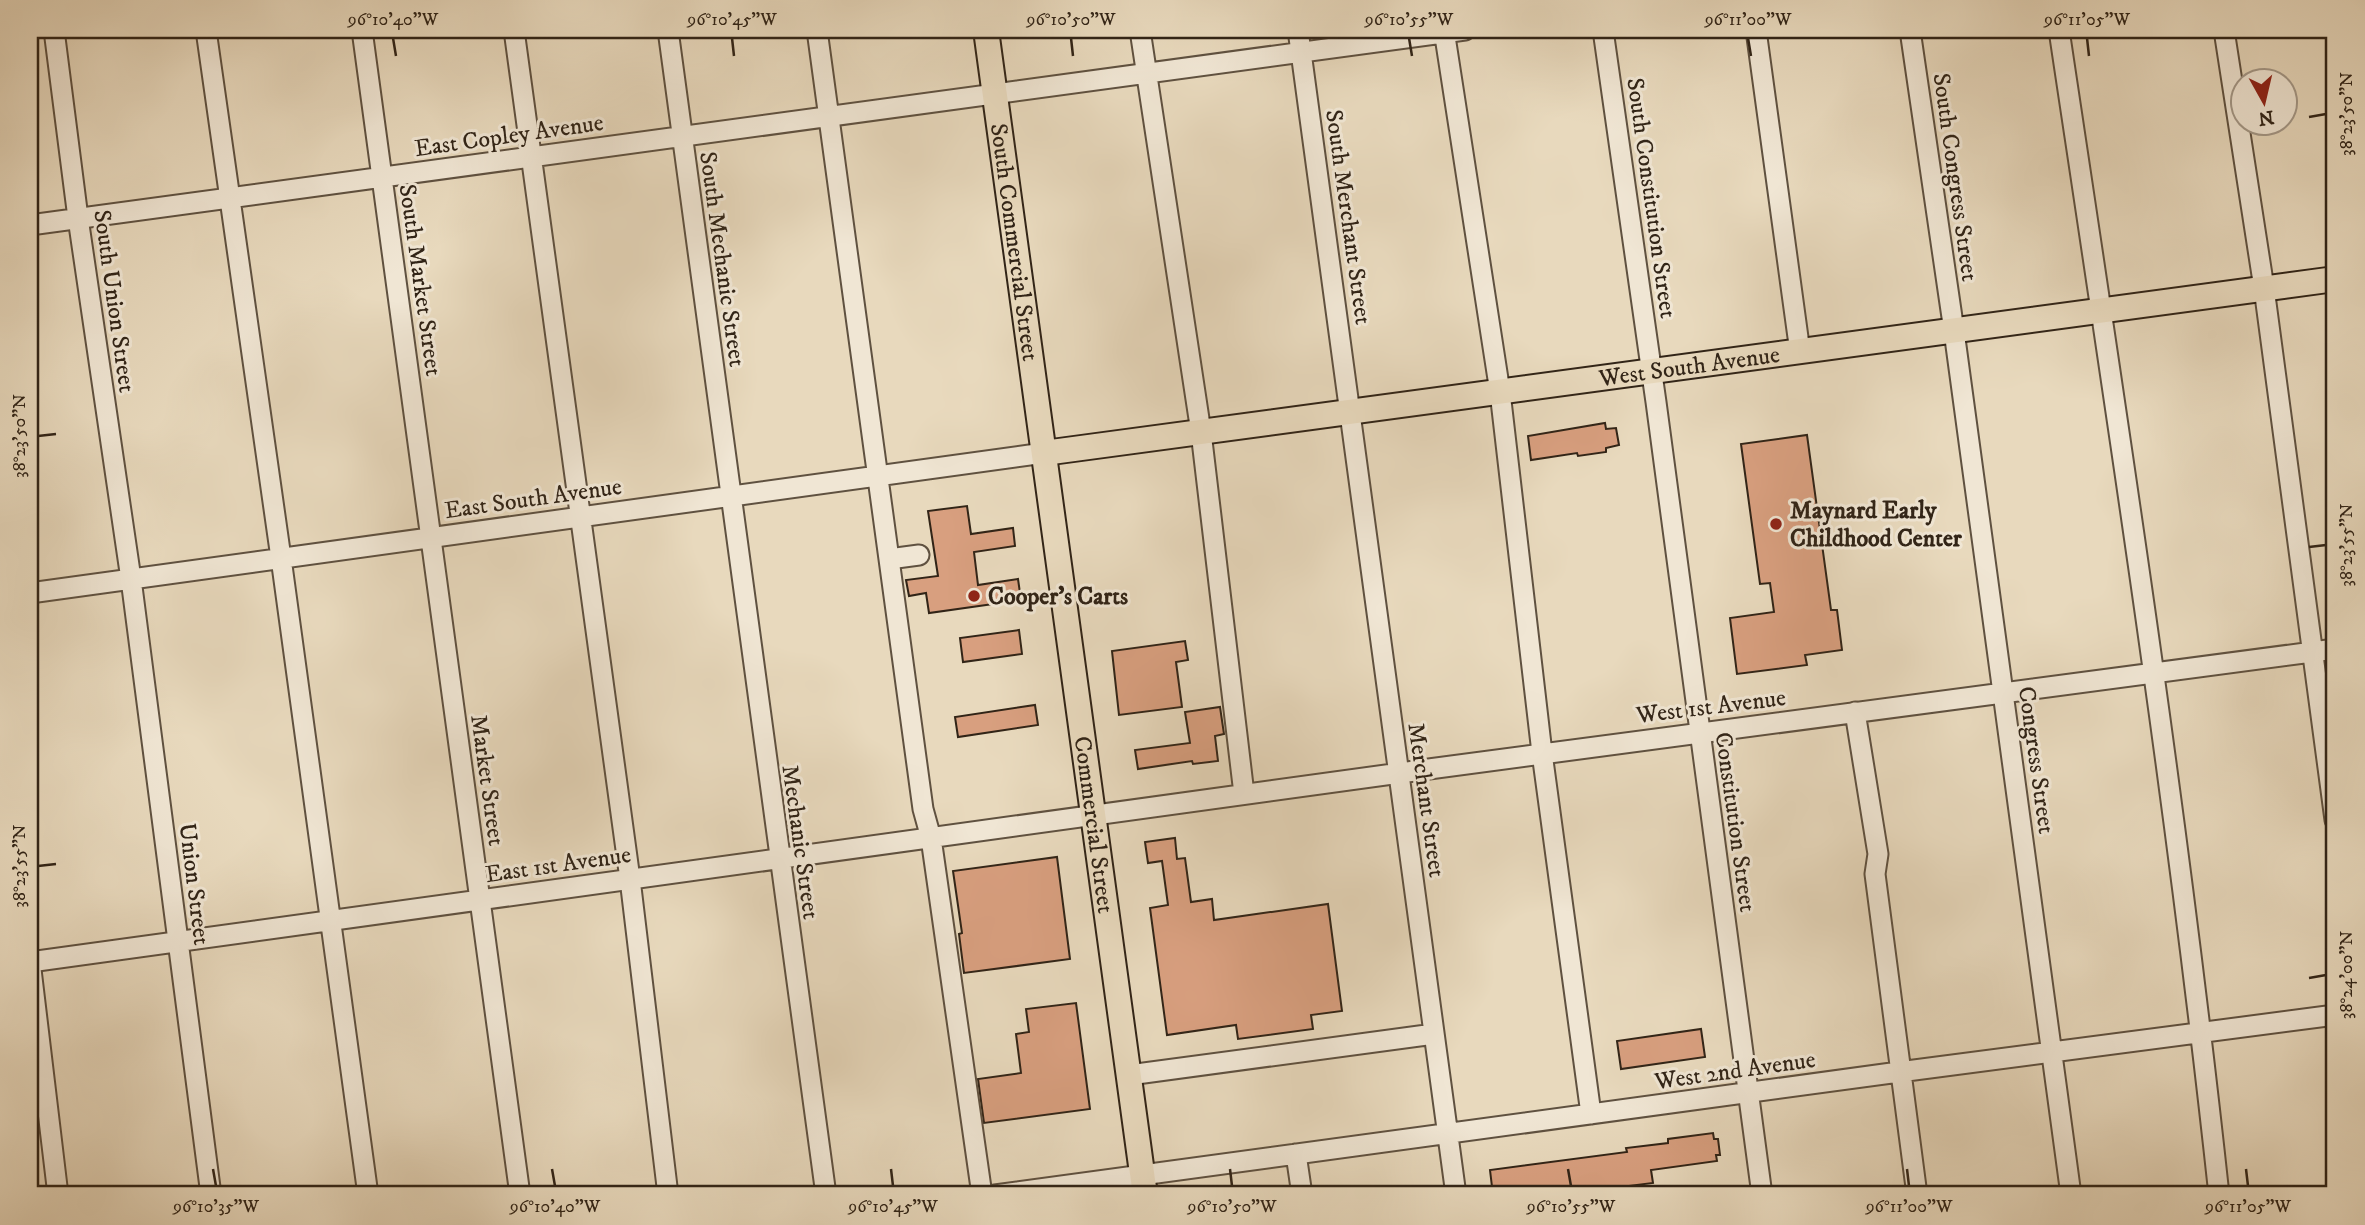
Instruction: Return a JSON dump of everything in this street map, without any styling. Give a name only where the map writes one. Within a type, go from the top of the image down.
[{"type":"main road","name":"South Commercial Street","points":[[986,30],[1044,453]]},
{"type":"main road","name":"West South Avenue","points":[[1044,453],[2335,279]]},
{"type":"main road","name":"Commercial Street","points":[[1044,453],[1144,1185]]},
{"type":"street","name":"South Union Street","points":[[54,30],[78,218],[131,579]]},
{"type":"street","points":[[206,30],[368,1195]]},
{"type":"street","name":"South Market Street","points":[[362,30],[432,537]]},
{"type":"street","points":[[514,30],[630,879],[668,1195]]},
{"type":"street","name":"South Mechanic Street","points":[[668,30],[731,495]]},
{"type":"street","points":[[817,30],[923,809],[931,838],[982,1195]]},
{"type":"street","points":[[1140,30],[1201,432],[1244,794]]},
{"type":"street","name":"South Merchant Street","points":[[1298,30],[1350,412]]},
{"type":"street","name":"East Copley Avenue","points":[[30,225],[1465,30]]},
{"type":"street","name":"South Constitution Street","points":[[1603,30],[1652,373]]},
{"type":"street","points":[[1756,30],[1800,352]]},
{"type":"street","name":"South Congress Street","points":[[1910,30],[1954,331]]},
{"type":"street","points":[[2059,30],[2153,673],[2201,1033],[2219,1195]]},
{"type":"street","points":[[2224,30],[2264,288],[2335,820]]},
{"type":"street","points":[[1444,31],[1500,392],[1542,753],[1591,1114]]},
{"type":"street","name":"Congress Street","points":[[1954,331],[2071,1195]]},
{"type":"street","name":"Constitution Street","points":[[1652,373],[1762,1195]]},
{"type":"street","name":"Merchant Street","points":[[1350,412],[1456,1195]]},
{"type":"street","name":"East South Avenue","points":[[30,593],[1044,453]]},
{"type":"street","name":"Mechanic Street","points":[[731,495],[825,1195]]},
{"type":"street","name":"Market Street","points":[[432,537],[520,1195]]},
{"type":"street","points":[[889,559],[919,555]]},
{"type":"street","name":"Union Street","points":[[131,579],[211,1195]]},
{"type":"street","name":"West 1st Avenue","points":[[1093,815],[2335,649]]},
{"type":"street","points":[[1856,712],[1878,854],[1875,874],[1917,1195]]},
{"type":"street","name":"East 1st Avenue","points":[[30,962],[1093,815]]},
{"type":"street","points":[[30,962],[58,1195]]},
{"type":"street","name":"West 2nd Avenue","points":[[995,1195],[1144,1185],[1296,1154],[2335,1015]]},
{"type":"street","points":[[1129,1076],[1434,1034]]},
{"type":"street","points":[[1296,1154],[1302,1195]]},
{"type":"building","points":[[1605,423],[1606,429],[1616,428],[1619,445],[1606,448],[1606,452],[1531,460],[1528,436]]},
{"type":"building","points":[[1807,435],[1831,610],[1837,610],[1842,650],[1805,655],[1807,665],[1737,674],[1730,618],[1774,612],[1770,583],[1760,584],[1741,444]]},
{"type":"building","points":[[967,506],[971,534],[1013,528],[1015,546],[974,552],[978,585],[1018,579],[1021,600],[929,613],[926,593],[909,596],[906,580],[938,576],[928,511]]},
{"type":"building","points":[[1019,630],[1022,654],[963,662],[960,638]]},
{"type":"building","points":[[1185,641],[1188,660],[1176,662],[1182,707],[1119,715],[1112,651]]},
{"type":"building","points":[[1035,705],[1038,725],[958,737],[955,717]]},
{"type":"building","points":[[1220,707],[1224,734],[1215,736],[1218,761],[1193,764],[1192,761],[1138,769],[1135,750],[1190,743],[1185,712]]},
{"type":"building","points":[[1175,838],[1177,859],[1185,858],[1191,902],[1212,899],[1214,920],[1328,904],[1342,1011],[1311,1015],[1313,1029],[1238,1039],[1236,1025],[1167,1035],[1150,908],[1168,905],[1162,861],[1148,863],[1145,842]]},
{"type":"building","points":[[1057,857],[1070,959],[964,973],[959,934],[962,933],[953,871]]},
{"type":"building","points":[[1076,1003],[1090,1109],[984,1123],[978,1079],[1021,1073],[1016,1034],[1029,1032],[1026,1009]]},
{"type":"building","points":[[1701,1029],[1705,1057],[1621,1069],[1617,1041]]},
{"type":"building","points":[[1713,1133],[1714,1139],[1718,1139],[1720,1155],[1716,1155],[1717,1161],[1651,1170],[1653,1183],[1604,1189],[1605,1195],[1493,1195],[1490,1170],[1627,1152],[1626,1148],[1668,1143],[1668,1139]]},
{"type":"place","name":"Maynard Early Childhood Center","points":[[1776,524]]},
{"type":"place","name":"Cooper's Carts","points":[[974,596]]}]
